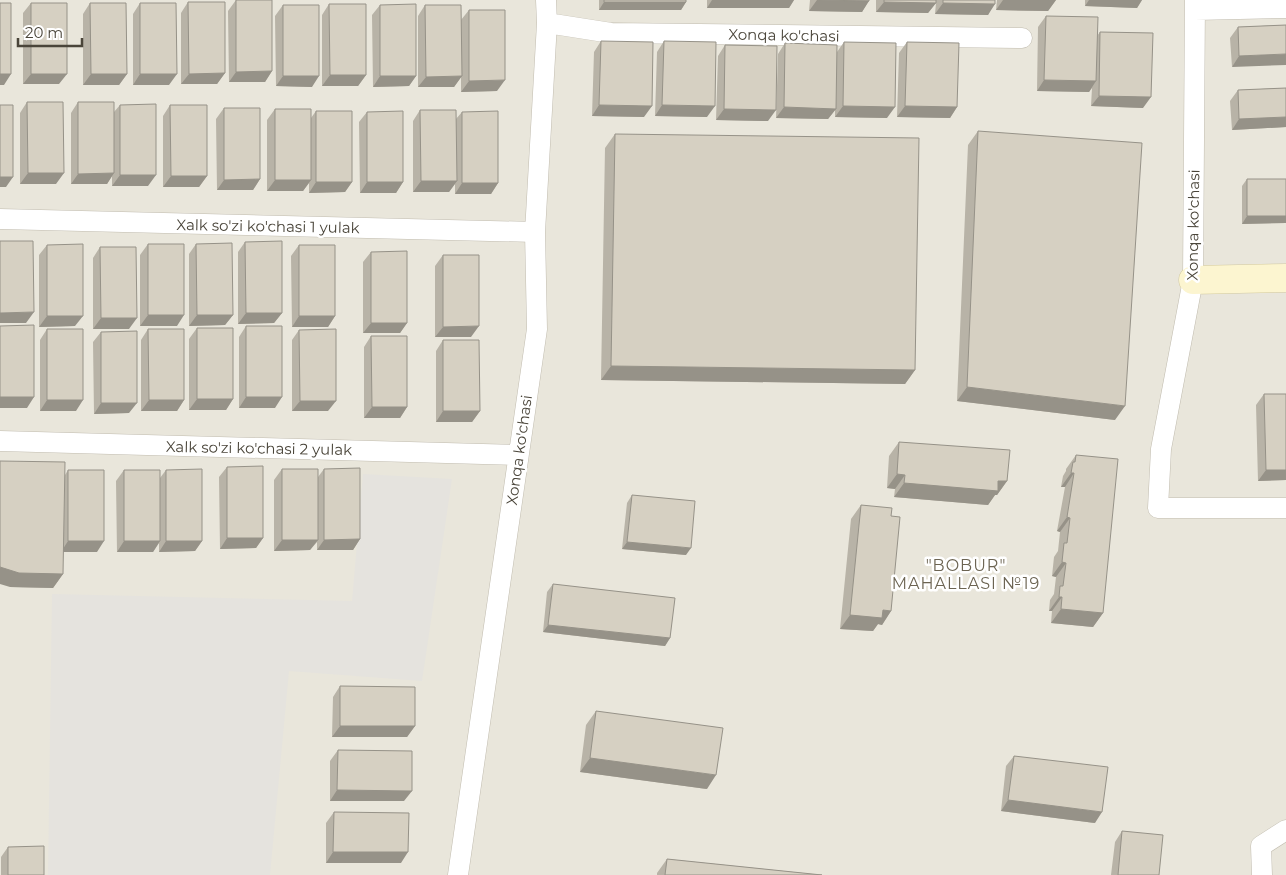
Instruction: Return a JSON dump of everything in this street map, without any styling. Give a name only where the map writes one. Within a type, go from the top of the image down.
[{"type":"street","name":"Xonqa ko'chasi","points":[[458,875],[537,328],[536,232],[547,23],[546,0]]},
{"type":"street","name":"Xonqa ko'chasi","points":[[1195,5],[1193,280],[1161,449],[1158,508],[1286,508]]},
{"type":"street","points":[[1195,5],[1286,8]]},
{"type":"street","name":"Xonqa ko'chasi","points":[[547,23],[611,33],[1022,38]]},
{"type":"street","name":"Xalk so'zi ko'chasi 1 yulak","points":[[0,219],[536,232]]},
{"type":"street","points":[[1193,280],[1286,278]]},
{"type":"street","name":"Xalk so'zi ko'chasi 2 yulak","points":[[0,441],[518,455]]},
{"type":"street","points":[[1262,875],[1261,846],[1286,830]]},
{"type":"shaded area","points":[[0,0],[1286,0],[1286,875],[0,875]]},
{"type":"shaded area","points":[[363,474],[452,479],[422,681],[289,671],[270,875],[48,875],[52,594],[352,601]]},
{"type":"building","points":[[236,0],[272,0],[272,71],[236,72]]},
{"type":"building","points":[[604,0],[686,0],[686,2],[604,2]]},
{"type":"building","points":[[819,0],[869,0],[869,1]]},
{"type":"building","points":[[884,0],[936,0],[936,3],[884,2]]},
{"type":"building","points":[[943,0],[995,0],[995,4],[943,3]]},
{"type":"building","points":[[188,2],[225,2],[225,73],[189,74]]},
{"type":"building","points":[[0,3],[11,3],[11,74],[0,74]]},
{"type":"building","points":[[31,3],[67,3],[67,74],[31,74]]},
{"type":"building","points":[[90,3],[126,3],[127,74],[91,74]]},
{"type":"building","points":[[140,3],[176,3],[177,74],[140,74]]},
{"type":"building","points":[[329,4],[366,4],[366,75],[330,75]]},
{"type":"building","points":[[416,4],[416,76],[380,76],[380,5]]},
{"type":"building","points":[[283,5],[319,5],[319,76],[283,76]]},
{"type":"building","points":[[425,5],[461,5],[462,76],[426,77]]},
{"type":"building","points":[[469,10],[505,10],[505,80],[469,81]]},
{"type":"building","points":[[1046,16],[1098,17],[1096,81],[1044,80]]},
{"type":"building","points":[[1286,25],[1286,54],[1239,56],[1238,27]]},
{"type":"building","points":[[1100,32],[1153,33],[1151,97],[1099,96]]},
{"type":"building","points":[[601,41],[653,42],[652,106],[599,105]]},
{"type":"building","points":[[664,41],[716,42],[715,106],[662,105]]},
{"type":"building","points":[[844,42],[896,43],[895,107],[843,106]]},
{"type":"building","points":[[907,42],[959,43],[957,107],[905,106]]},
{"type":"building","points":[[785,43],[837,45],[836,109],[784,107]]},
{"type":"building","points":[[725,45],[777,46],[776,110],[724,109]]},
{"type":"building","points":[[1286,88],[1286,117],[1239,119],[1238,90]]},
{"type":"building","points":[[27,102],[63,102],[64,173],[28,173]]},
{"type":"building","points":[[78,102],[114,102],[114,173],[78,174]]},
{"type":"building","points":[[156,104],[156,175],[120,175],[120,105]]},
{"type":"building","points":[[0,105],[13,105],[13,177],[0,177]]},
{"type":"building","points":[[170,105],[207,105],[207,176],[171,176]]},
{"type":"building","points":[[224,108],[260,108],[260,179],[224,180]]},
{"type":"building","points":[[275,109],[311,109],[311,180],[275,180]]},
{"type":"building","points":[[420,110],[456,110],[457,181],[421,181]]},
{"type":"building","points":[[316,111],[352,111],[352,182],[316,182]]},
{"type":"building","points":[[403,111],[403,182],[367,182],[367,112]]},
{"type":"building","points":[[498,111],[498,183],[462,183],[462,112]]},
{"type":"building","points":[[978,131],[1142,143],[1125,406],[967,387]]},
{"type":"building","points":[[615,134],[919,138],[915,370],[611,366]]},
{"type":"building","points":[[1247,179],[1286,179],[1286,216],[1247,216]]},
{"type":"building","points":[[0,241],[33,241],[34,312],[0,313]]},
{"type":"building","points":[[282,241],[282,313],[246,313],[245,242]]},
{"type":"building","points":[[232,243],[233,315],[197,315],[196,244]]},
{"type":"building","points":[[83,244],[83,316],[47,316],[47,245]]},
{"type":"building","points":[[148,244],[184,244],[184,315],[148,315]]},
{"type":"building","points":[[299,245],[335,245],[335,316],[299,316]]},
{"type":"building","points":[[100,247],[136,247],[137,318],[101,318]]},
{"type":"building","points":[[407,251],[407,323],[371,323],[371,252]]},
{"type":"building","points":[[443,255],[479,255],[479,326],[443,327]]},
{"type":"building","points":[[34,325],[34,397],[0,397],[0,326]]},
{"type":"building","points":[[246,326],[282,326],[282,397],[246,397]]},
{"type":"building","points":[[197,328],[233,328],[233,399],[197,399]]},
{"type":"building","points":[[47,329],[83,329],[83,400],[47,400]]},
{"type":"building","points":[[148,329],[184,329],[184,400],[149,400]]},
{"type":"building","points":[[336,329],[336,401],[300,401],[299,330]]},
{"type":"building","points":[[137,331],[137,403],[101,403],[101,332]]},
{"type":"building","points":[[371,336],[407,336],[407,407],[372,407]]},
{"type":"building","points":[[443,340],[479,340],[480,411],[443,411]]},
{"type":"building","points":[[1264,394],[1286,394],[1286,470],[1266,470]]},
{"type":"building","points":[[899,442],[1010,450],[1007,481],[998,481],[998,491],[904,483],[905,475],[897,474]]},
{"type":"building","points":[[1076,455],[1118,459],[1103,613],[1061,609],[1062,597],[1059,597],[1060,586],[1063,586],[1066,563],[1062,562],[1064,543],[1067,543],[1070,518],[1067,517],[1074,473],[1071,473]]},
{"type":"building","points":[[0,461],[65,462],[63,574],[19,573],[0,567]]},
{"type":"building","points":[[263,466],[263,538],[227,538],[227,467]]},
{"type":"building","points":[[360,468],[360,539],[324,540],[324,469]]},
{"type":"building","points":[[202,469],[202,541],[166,541],[166,470]]},
{"type":"building","points":[[282,469],[318,469],[318,540],[282,540]]},
{"type":"building","points":[[68,470],[104,470],[104,541],[68,541]]},
{"type":"building","points":[[124,470],[160,470],[160,541],[124,541]]},
{"type":"building","points":[[632,495],[695,501],[691,548],[627,542]]},
{"type":"building","points":[[861,505],[892,508],[891,516],[900,517],[891,611],[883,610],[882,618],[850,615]]},
{"type":"building","points":[[553,584],[675,598],[670,638],[548,625]]},
{"type":"building","points":[[340,686],[415,687],[415,726],[340,726]]},
{"type":"building","points":[[596,711],[723,728],[716,775],[590,758]]},
{"type":"building","points":[[338,750],[412,751],[412,791],[337,790]]},
{"type":"building","points":[[1014,756],[1108,767],[1102,812],[1008,800]]},
{"type":"building","points":[[334,812],[409,813],[408,852],[333,852]]},
{"type":"building","points":[[1122,831],[1163,835],[1159,875],[1118,875]]},
{"type":"building","points":[[44,846],[44,875],[8,875],[8,847]]},
{"type":"building","points":[[667,859],[822,875],[665,875]]},
{"type":"district","name":"\"BOBUR\" MAHALLASI №19","points":[[966,574]]}]
